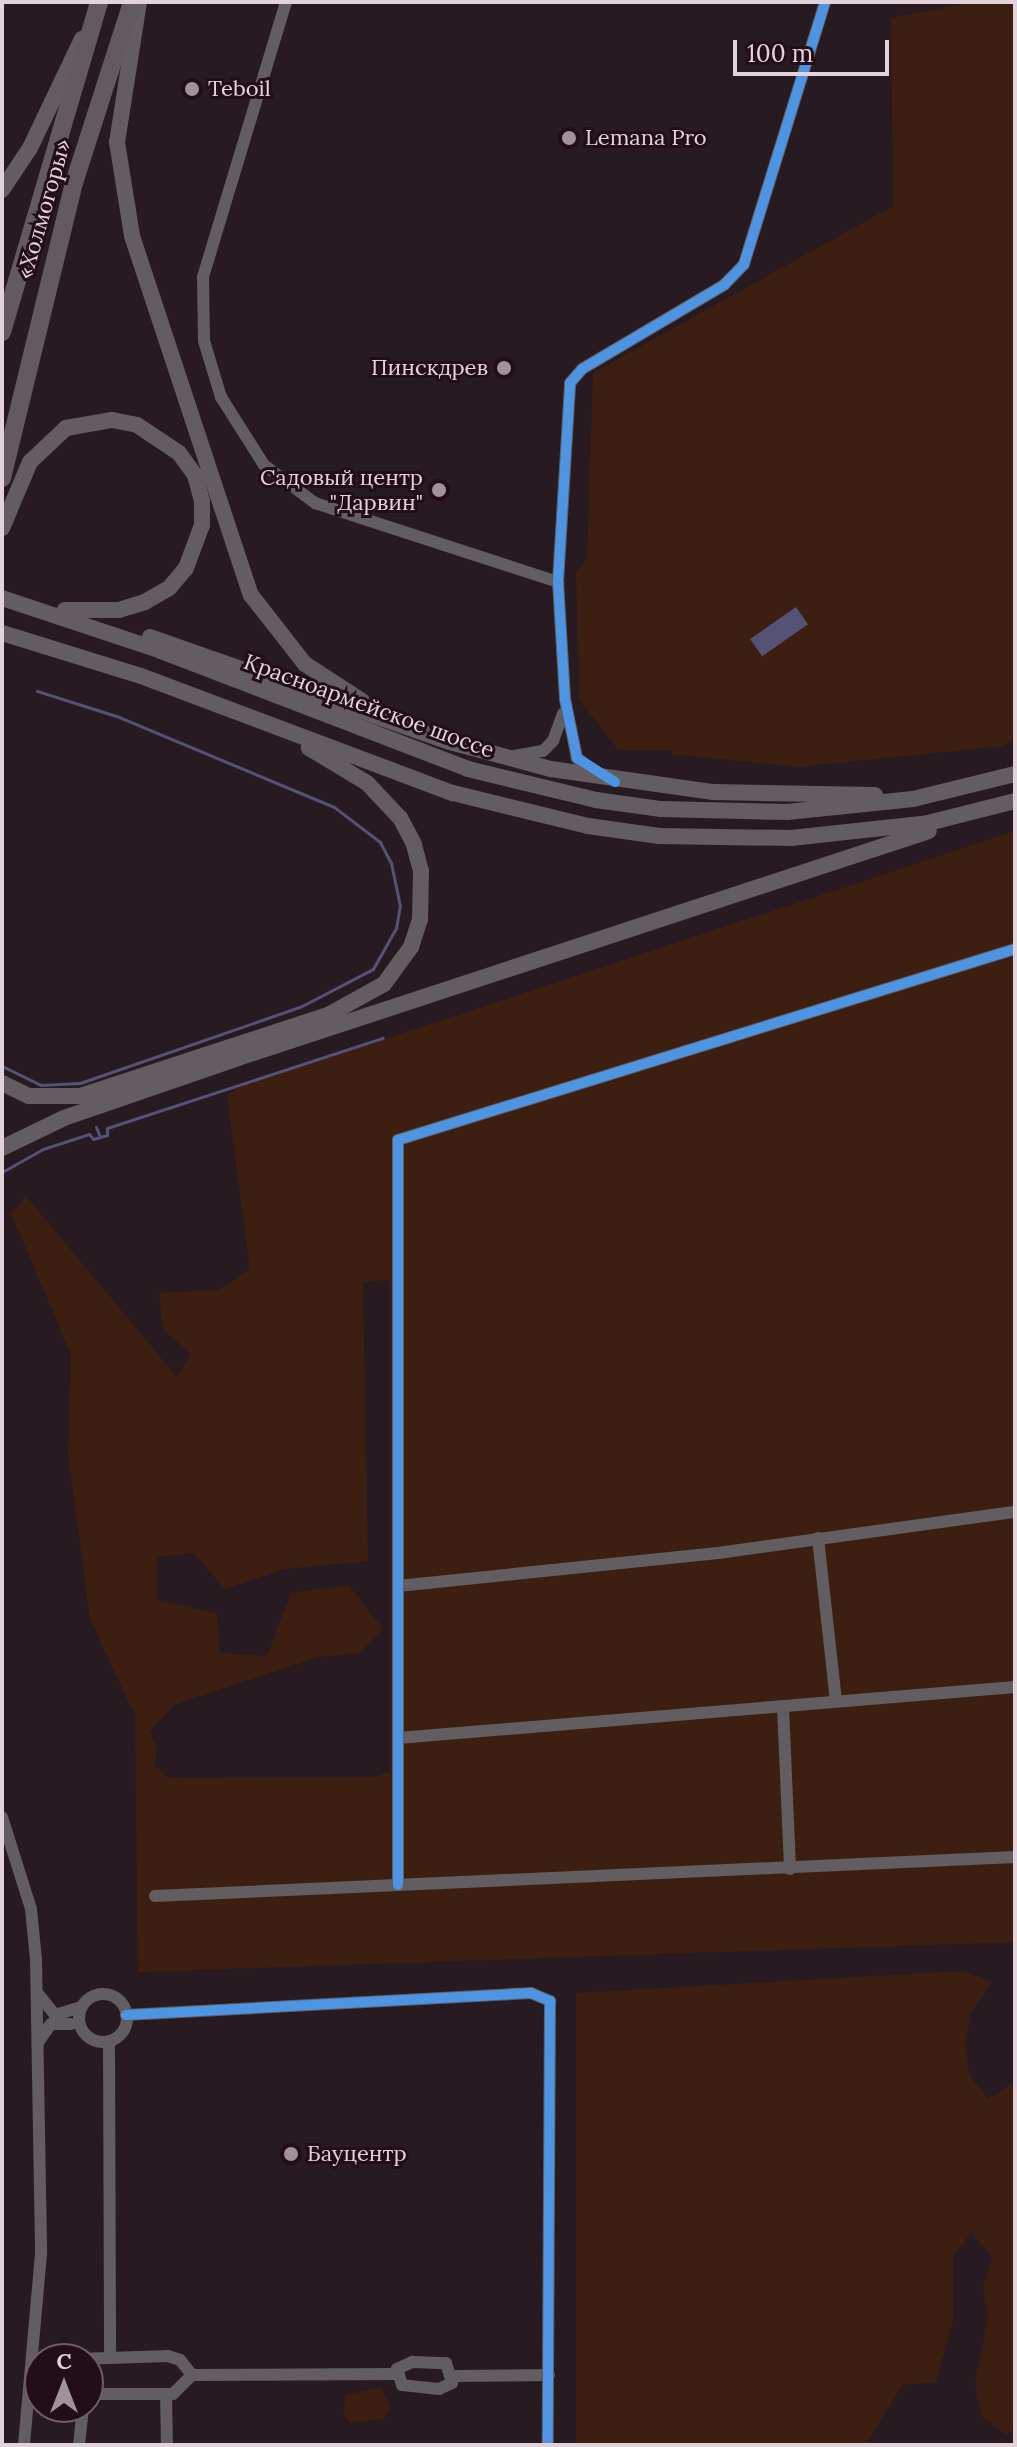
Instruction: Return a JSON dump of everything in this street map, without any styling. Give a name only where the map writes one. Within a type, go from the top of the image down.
[{"type":"highway","name":"«Холмогоры»","points":[[2,478],[74,183],[132,2]]},
{"type":"highway","name":"«Холмогоры»","points":[[2,332],[98,4]]},
{"type":"main road","points":[[139,2],[120,104],[120,185],[247,583],[275,632],[305,664],[341,690],[417,729]]},
{"type":"main road","points":[[2,190],[30,148],[98,4]]},
{"type":"main road","points":[[2,528],[30,462],[47,442],[88,421],[112,420],[160,436],[195,475],[202,525],[186,568],[169,588],[119,610],[28,604]]},
{"type":"main road","name":"Красноармейское шоссе","points":[[2,598],[78,621],[468,769],[596,800],[661,809],[787,812],[913,799],[1015,774]]},
{"type":"main road","points":[[78,621],[184,645],[492,754],[615,782],[807,795],[965,787]]},
{"type":"main road","points":[[2,633],[229,708],[453,793],[547,818],[659,836],[807,837],[868,832],[983,811]]},
{"type":"main road","points":[[2,1083],[29,1096],[53,1099],[113,1087],[361,1000],[384,984],[411,947],[420,920],[421,871],[400,818],[357,777],[229,708]]},
{"type":"main road","points":[[2,1148],[64,1118],[238,1058],[1015,801]]},
{"type":"street","points":[[286,2],[203,277],[204,341],[221,397],[264,465],[315,503],[558,582]]},
{"type":"street","points":[[615,782],[577,758],[565,699],[558,582],[570,383],[582,369],[724,285],[744,264],[825,2]]},
{"type":"street","points":[[492,754],[543,751],[561,726],[565,699]]},
{"type":"street","points":[[398,1885],[398,1140],[1015,949]]},
{"type":"street","points":[[398,1586],[1015,1512]]},
{"type":"street","points":[[818,1538],[836,1701]]},
{"type":"street","points":[[398,1738],[1015,1687]]},
{"type":"street","points":[[783,1707],[790,1869]]},
{"type":"street","points":[[2,1817],[31,1909],[37,1989],[41,2254],[35,2343]]},
{"type":"street","points":[[155,1896],[1015,1857]]},
{"type":"street","points":[[37,1989],[44,2007],[55,2015],[82,2007],[90,1998],[107,1995],[118,2000],[126,2015],[123,2032],[109,2041],[93,2040],[68,2022],[51,2024],[38,2044]]},
{"type":"street","points":[[126,2015],[543,1995],[553,2009],[548,2445]]},
{"type":"street","points":[[82,2007],[82,2030]]},
{"type":"street","points":[[109,2041],[110,2355]]},
{"type":"street","points":[[36,2338],[38,2343]]},
{"type":"street","points":[[104,2356],[168,2356],[180,2360],[192,2375]]},
{"type":"street","points":[[192,2375],[396,2374],[412,2362],[439,2362],[454,2376],[549,2375]]},
{"type":"street","points":[[396,2374],[411,2389],[446,2387],[454,2376]]},
{"type":"street","points":[[104,2394],[166,2394],[184,2388],[192,2375]]},
{"type":"street","points":[[166,2394],[167,2445]]},
{"type":"street","points":[[24,2445],[27,2423]]},
{"type":"street","points":[[79,2445],[81,2423]]},
{"type":"shaded area","points":[[975,2],[1015,2],[1015,739],[1002,746],[797,767],[672,754],[672,750],[618,750],[579,699],[576,572],[587,558],[593,373],[893,206],[891,18]]},
{"type":"shaded area","points":[[796,607],[808,624],[762,656],[750,639]]},
{"type":"shaded area","points":[[1015,831],[1015,1942],[138,1972],[135,1716],[90,1619],[68,1454],[71,1354],[11,1213],[26,1196],[177,1377],[191,1353],[163,1330],[159,1293],[219,1290],[250,1269],[227,1096],[236,1088]],"holes":[[[390,1280],[390,1772],[373,1777],[169,1778],[155,1766],[157,1747],[149,1732],[175,1704],[319,1657],[359,1653],[383,1629],[349,1585],[291,1593],[267,1656],[220,1653],[217,1614],[157,1600],[157,1557],[194,1553],[225,1589],[284,1569],[368,1561],[363,1282]]]},
{"type":"shaded area","points":[[963,1971],[992,1982],[972,2011],[965,2042],[969,2075],[988,2099],[1015,2082],[1015,2430],[1005,2435],[981,2415],[975,2382],[988,2319],[983,2287],[992,2257],[971,2232],[953,2258],[953,2321],[936,2382],[902,2385],[866,2445],[576,2445],[576,1993]]},
{"type":"shaded area","points":[[380,2387],[391,2406],[384,2418],[350,2423],[343,2413],[346,2395]]},
{"type":"waterway","points":[[2,1066],[41,1085],[80,1083],[300,1007],[373,969],[396,928],[400,906],[391,863],[380,842],[334,807],[116,716],[37,691]]},
{"type":"waterway","points":[[100,1137],[107,1135],[107,1128],[383,1038]]},
{"type":"waterway","points":[[96,1127],[100,1137]]},
{"type":"waterway","points":[[2,1172],[43,1149],[89,1134],[93,1139],[100,1137]]},
{"type":"waterway","points":[[2,1265],[2,1313]]},
{"type":"cycle path","points":[[615,782],[577,758],[565,699],[558,582],[570,383],[582,369],[724,285],[744,264],[825,2]]},
{"type":"cycle path","points":[[398,1885],[398,1140],[1015,949]]},
{"type":"cycle path","points":[[126,2015],[531,1993],[550,2001],[548,2445]]},
{"type":"place","name":"Teboil","points":[[192,89]]},
{"type":"place","name":"Lemana Pro","points":[[569,138]]},
{"type":"place","name":"Пинскдрев","points":[[504,368]]},
{"type":"place","name":"Садовый центр \"Дарвин\"","points":[[439,490]]},
{"type":"place","name":"Бауцентр","points":[[291,2154]]}]
